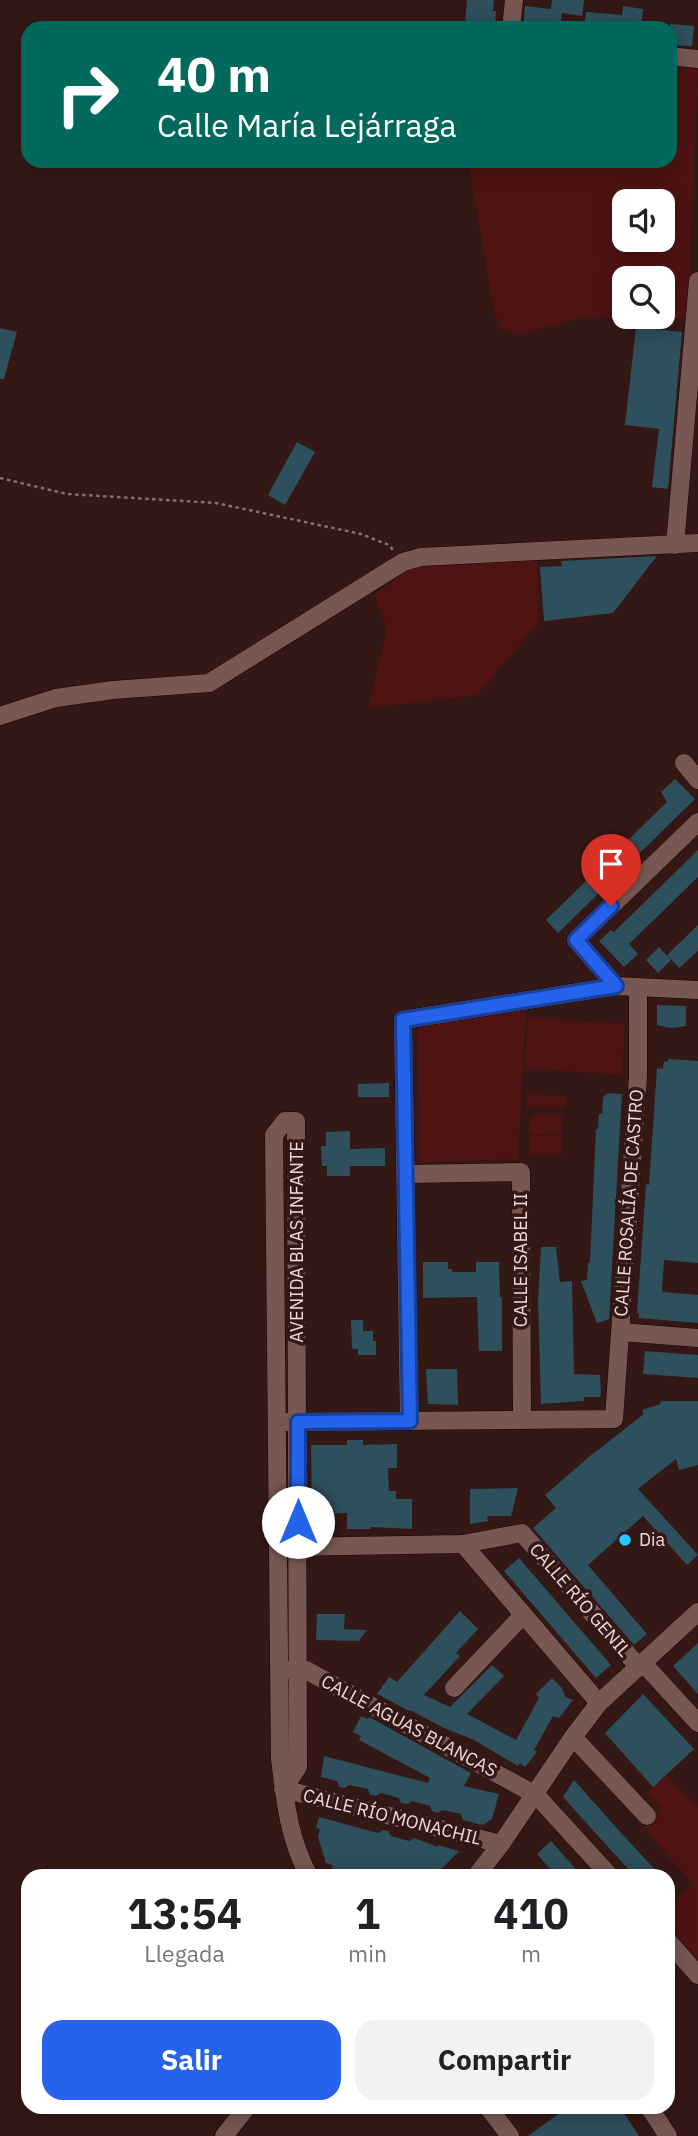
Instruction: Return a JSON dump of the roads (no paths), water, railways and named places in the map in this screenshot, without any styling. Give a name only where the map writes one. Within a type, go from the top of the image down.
[{"type":"street","points":[[512,21],[514,0]]},
{"type":"street","points":[[677,57],[698,59]]},
{"type":"street","points":[[675,545],[698,281]]},
{"type":"street","points":[[0,716],[56,698],[113,690],[209,683],[403,562],[421,557],[698,543]]},
{"type":"street","points":[[684,764],[698,780]]},
{"type":"street","points":[[616,986],[576,940],[698,821]]},
{"type":"street","points":[[410,1421],[403,1020],[616,986],[696,985]]},
{"type":"street","name":"CALLE ROSALÍA DE CASTRO","points":[[522,1420],[614,1419],[638,1077],[638,986]]},
{"type":"street","name":"AVENIDA BLAS INFANTE","points":[[283,1789],[298,1767],[296,1121],[285,1121],[274,1135],[278,1669],[283,1789],[294,1841],[306,1869]]},
{"type":"street","name":"CALLE ISABEL II","points":[[406,1174],[520,1172],[522,1420]]},
{"type":"street","points":[[621,1332],[698,1338]]},
{"type":"street","points":[[276,1422],[522,1420]]},
{"type":"street","name":"CALLE RÍO GENIL","points":[[463,1544],[522,1533],[640,1664],[698,1723]]},
{"type":"street","points":[[277,1547],[463,1544],[599,1703]]},
{"type":"street","points":[[481,1869],[599,1703],[698,1612]]},
{"type":"street","points":[[454,1688],[523,1615]]},
{"type":"street","name":"CALLE AGUAS BLANCAS","points":[[278,1669],[306,1670],[536,1795],[604,1869]]},
{"type":"street","points":[[573,1737],[647,1816]]},
{"type":"street","name":"CALLE RÍO MONACHIL","points":[[283,1789],[501,1844]]},
{"type":"street","points":[[675,1949],[698,1975]]},
{"type":"street","points":[[224,2136],[241,2114]]},
{"type":"street","points":[[493,2114],[510,2136]]},
{"type":"street","points":[[654,2114],[668,2136]]},
{"type":"place","name":"Dia","points":[[625,1540]]}]
